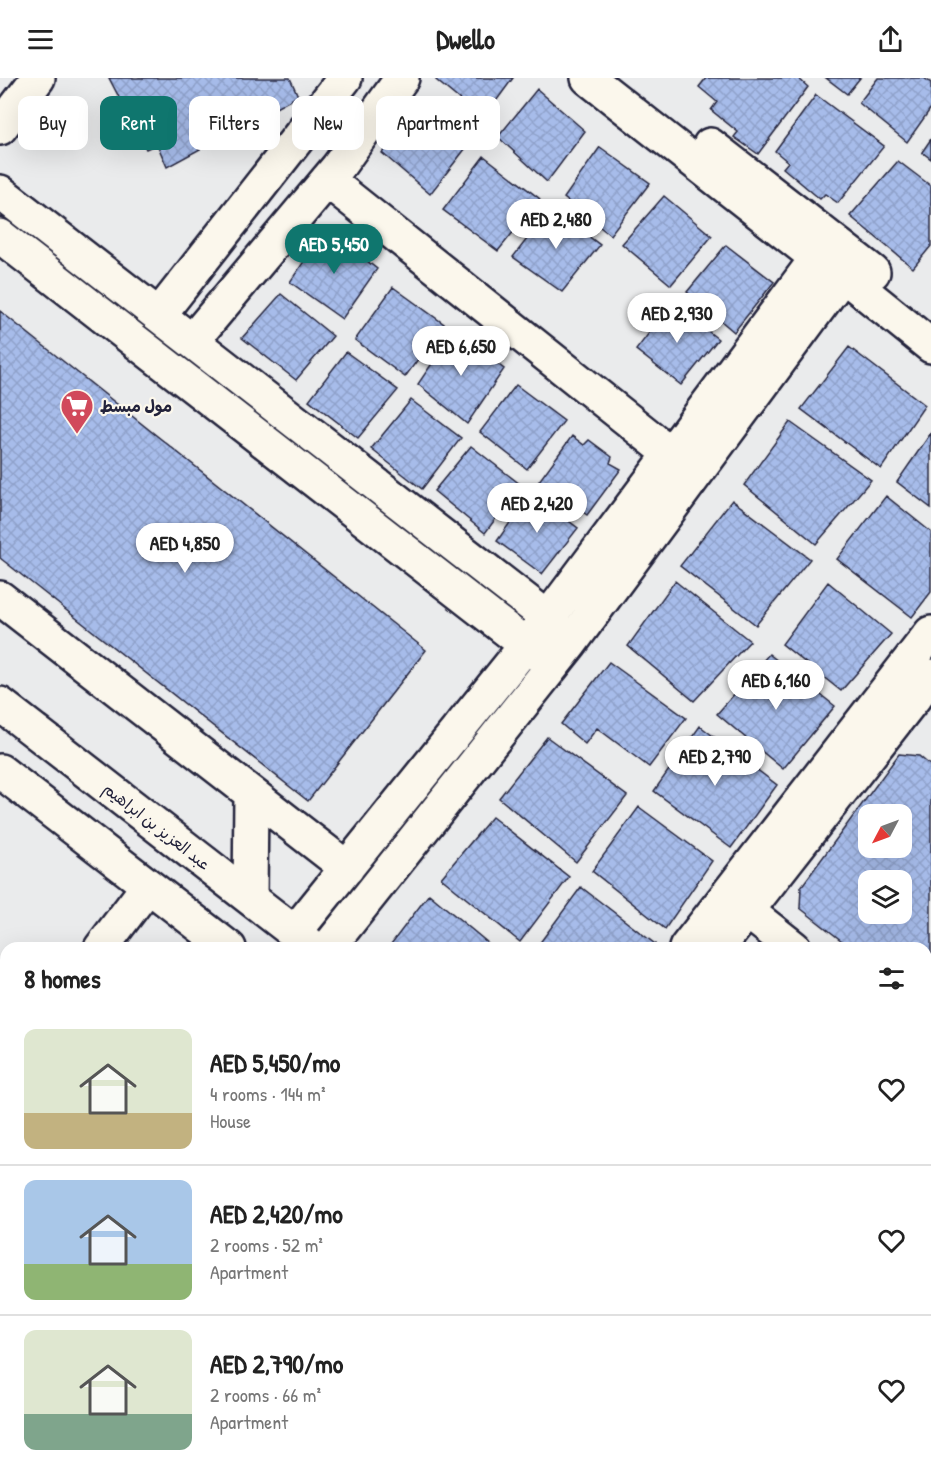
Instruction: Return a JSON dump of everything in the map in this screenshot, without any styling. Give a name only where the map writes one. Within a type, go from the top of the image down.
[{"type":"street","points":[[0,128],[38,78]]},
{"type":"street","points":[[159,315],[345,78]]},
{"type":"street","points":[[192,341],[333,173],[402,78]]},
{"type":"street","points":[[588,78],[931,346]]},
{"type":"street","points":[[624,78],[931,317]]},
{"type":"street","points":[[333,173],[676,448]]},
{"type":"street","points":[[0,192],[548,618],[561,654]]},
{"type":"street","points":[[0,236],[526,645],[561,654]]},
{"type":"street","points":[[305,940],[347,868],[548,618],[676,448],[830,267]]},
{"type":"street","points":[[333,942],[561,654],[830,267]]},
{"type":"street","points":[[0,598],[347,868]]},
{"type":"street","points":[[691,942],[931,633]]},
{"type":"street","points":[[723,942],[920,711],[931,676]]},
{"type":"street","name":"عبد العزيز بن ابراهيم","points":[[0,704],[305,940]]},
{"type":"street","points":[[36,732],[1,772],[221,942]]},
{"type":"street","points":[[250,898],[251,794]]},
{"type":"street","points":[[106,942],[148,886]]},
{"type":"street","points":[[747,911],[786,942]]},
{"type":"building","points":[[109,78],[290,78],[298,96],[292,96],[292,99],[280,106],[280,96],[189,96],[189,150],[198,150],[167,167],[160,150],[177,150],[177,96],[118,96]]},
{"type":"building","points":[[437,78],[513,78],[500,96],[455,96],[436,80]]},
{"type":"building","points":[[706,78],[798,78],[808,87],[758,154],[734,137],[738,132],[711,110],[717,102],[699,87]]},
{"type":"building","points":[[826,78],[860,78],[847,94]]},
{"type":"building","points":[[878,78],[924,78],[931,83],[931,108],[907,142],[859,103]]},
{"type":"building","points":[[537,89],[585,131],[547,182],[500,139],[500,135]]},
{"type":"building","points":[[816,95],[884,146],[838,203],[825,194],[820,199],[783,168],[788,162],[775,151]]},
{"type":"building","points":[[931,139],[931,159],[922,152]]},
{"type":"building","points":[[600,147],[650,183],[610,235],[564,198]]},
{"type":"building","points":[[385,150],[464,150],[430,194],[382,153]]},
{"type":"building","points":[[484,156],[540,199],[498,251],[443,210]]},
{"type":"building","points":[[898,161],[931,186],[931,246],[913,268],[850,216]]},
{"type":"building","points":[[664,196],[712,236],[671,285],[622,244]]},
{"type":"building","points":[[551,208],[600,245],[562,292],[513,257]]},
{"type":"building","points":[[326,229],[377,269],[342,319],[290,282]]},
{"type":"building","points":[[726,245],[774,282],[734,332],[687,292]]},
{"type":"building","points":[[393,287],[444,324],[405,377],[355,340]]},
{"type":"building","points":[[281,294],[333,336],[296,380],[242,338]]},
{"type":"building","points":[[672,303],[718,339],[681,385],[636,350]]},
{"type":"building","name":"مول مبسط","points":[[0,311],[426,650],[308,801],[0,558]]},
{"type":"building","points":[[454,331],[504,369],[467,424],[418,384]]},
{"type":"building","points":[[849,347],[925,405],[881,469],[801,409]]},
{"type":"building","points":[[346,352],[398,390],[358,438],[309,400]]},
{"type":"building","points":[[516,385],[564,421],[527,469],[480,432]]},
{"type":"building","points":[[411,400],[461,438],[422,489],[371,449]]},
{"type":"building","points":[[790,422],[871,480],[816,544],[744,485]]},
{"type":"building","points":[[931,433],[931,508],[897,482]]},
{"type":"building","points":[[572,436],[584,445],[589,440],[612,457],[610,463],[621,469],[587,515],[539,481]]},
{"type":"building","points":[[471,446],[521,485],[485,533],[434,491]]},
{"type":"building","points":[[531,493],[578,528],[542,574],[497,541]]},
{"type":"building","points":[[886,496],[931,532],[931,592],[912,617],[837,559]]},
{"type":"building","points":[[732,500],[810,559],[756,625],[680,566]]},
{"type":"building","points":[[675,581],[750,641],[694,701],[628,646]]},
{"type":"building","points":[[828,582],[891,634],[841,691],[782,644]]},
{"type":"building","points":[[769,654],[835,706],[783,769],[717,714]]},
{"type":"building","points":[[609,662],[686,718],[649,767],[597,728],[585,744],[561,724]]},
{"type":"building","points":[[700,726],[777,785],[731,848],[654,791]]},
{"type":"building","points":[[547,737],[627,796],[576,862],[499,798]]},
{"type":"building","points":[[899,754],[919,756],[931,766],[931,942],[843,942],[800,908],[801,887],[858,810],[858,858],[912,858],[912,804],[862,804]]},
{"type":"building","points":[[639,807],[712,861],[665,929],[592,871]]},
{"type":"building","points":[[492,817],[569,877],[520,942],[441,878]]},
{"type":"building","points":[[581,887],[652,942],[540,942]]},
{"type":"building","points":[[429,894],[487,942],[393,942]]},
{"type":"place","name":"مول مبسط","points":[[77,435]]}]
